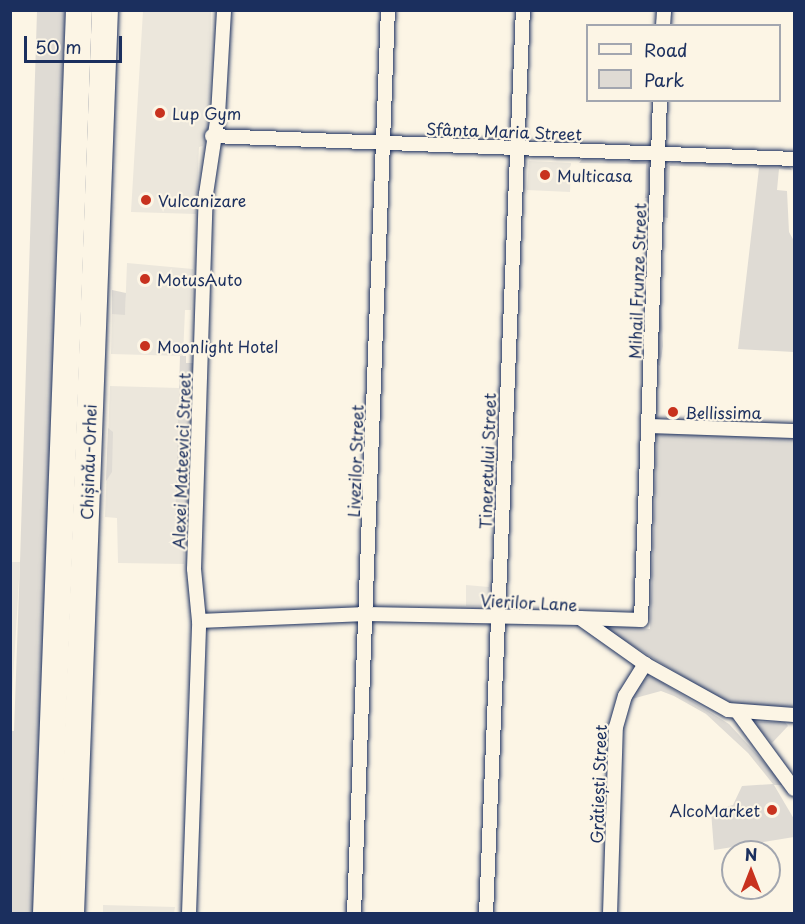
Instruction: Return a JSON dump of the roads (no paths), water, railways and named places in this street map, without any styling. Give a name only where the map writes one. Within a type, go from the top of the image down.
[{"type":"highway","name":"Chișinău-Orhei","points":[[46,914],[79,10]]},
{"type":"highway","name":"Chișinău-Orhei","points":[[71,914],[105,10]]},
{"type":"street","name":"Alexei Mateevici Street","points":[[189,914],[199,621],[194,569],[206,194],[212,136],[218,115],[224,10]]},
{"type":"street","name":"Livezilor Street","points":[[354,914],[388,10]]},
{"type":"street","name":"Tineretului Street","points":[[486,914],[523,10]]},
{"type":"street","name":"Mihail Frunze Street","points":[[580,618],[641,620],[660,102]]},
{"type":"street","name":"Sfânta Maria Street","points":[[212,136],[795,159]]},
{"type":"street","points":[[649,426],[795,431]]},
{"type":"street","name":"Vierilor Lane","points":[[199,621],[366,614],[580,618],[645,664],[739,714],[795,789]]},
{"type":"street","name":"Grătiești Street","points":[[610,914],[616,727],[625,696],[645,664]]},
{"type":"street","points":[[739,714],[795,716]]},
{"type":"place","name":"Lup Gym","points":[[160,113]]},
{"type":"place","name":"Multicasa","points":[[545,175]]},
{"type":"place","name":"Vulcanizare","points":[[146,200]]},
{"type":"place","name":"MotusAuto","points":[[145,279]]},
{"type":"place","name":"Moonlight Hotel","points":[[145,346]]},
{"type":"place","name":"Bellissima","points":[[673,412]]},
{"type":"place","name":"AlcoMarket","points":[[772,810]]}]
